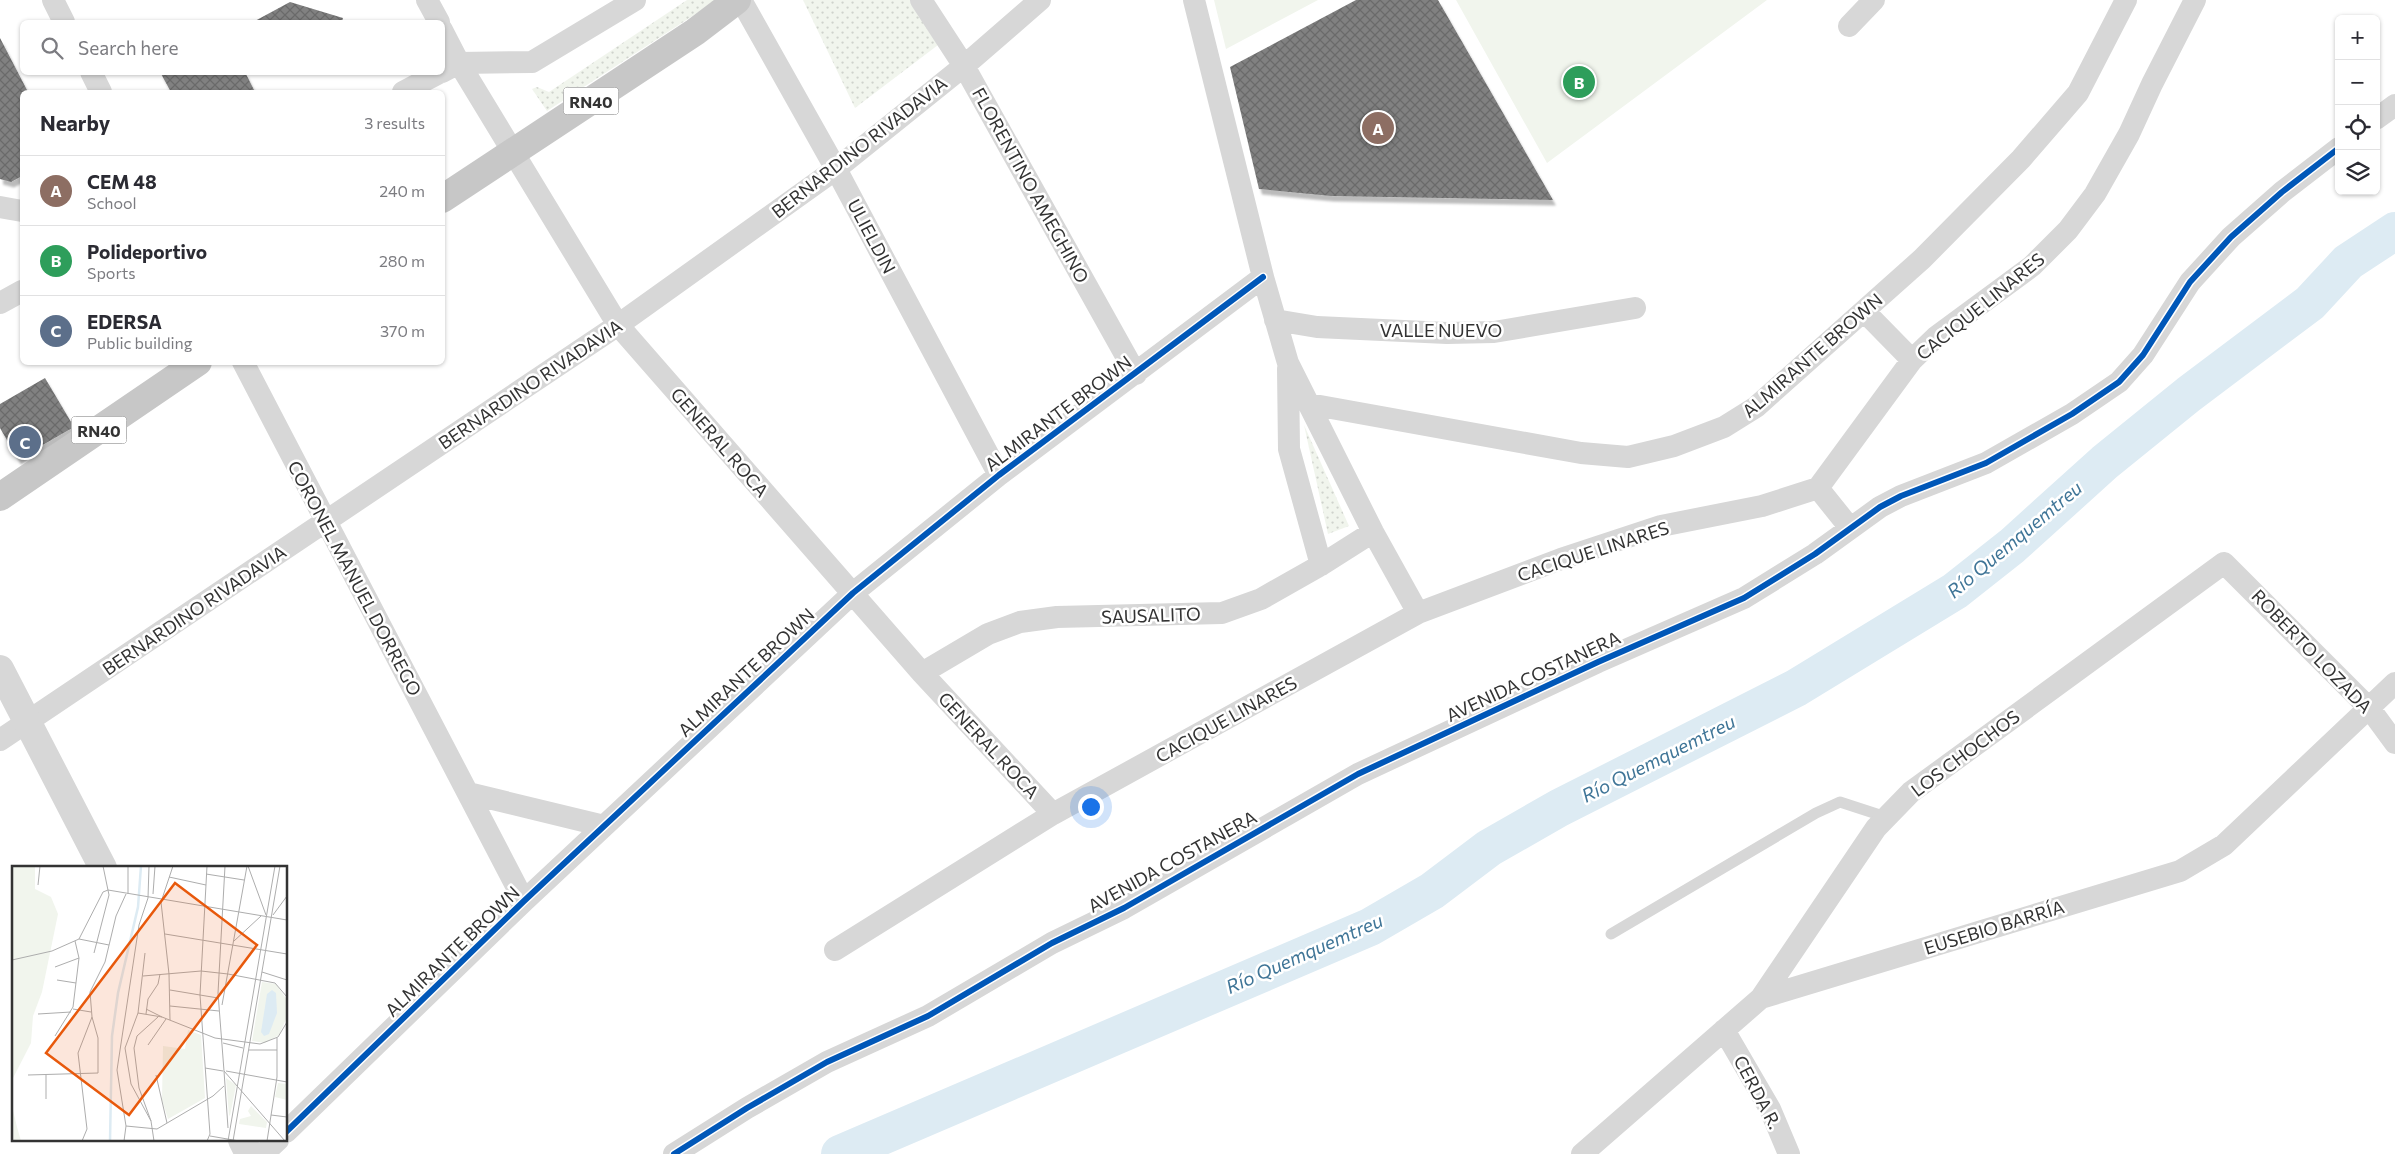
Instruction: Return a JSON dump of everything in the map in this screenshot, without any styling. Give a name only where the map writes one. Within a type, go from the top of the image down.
[{"type":"highway","name":"RN40","points":[[445,198],[695,32],[739,0]]},
{"type":"highway","name":"RN40","points":[[0,497],[194,365]]},
{"type":"street","points":[[52,0],[63,20]]},
{"type":"street","points":[[427,0],[438,20]]},
{"type":"street","points":[[448,69],[532,62],[635,0]]},
{"type":"street","name":"ULIELDIN","points":[[739,0],[836,169],[1000,475]]},
{"type":"street","name":"FLORENTINO AMEGHINO","points":[[921,0],[964,66],[1136,374]]},
{"type":"street","name":"BERNARDINO RIVADAVIA","points":[[0,740],[618,325],[836,169],[964,66],[1040,0]]},
{"type":"street","points":[[1194,0],[1263,277],[1288,363],[1372,532],[1418,613]]},
{"type":"street","points":[[1849,26],[1874,0]]},
{"type":"street","name":"ALMIRANTE BROWN","points":[[1309,404],[1582,453],[1628,457],[1674,446],[1724,427],[1756,407],[1922,259],[1966,217],[2021,159],[2078,93],[2126,0]]},
{"type":"street","name":"CACIQUE LINARES","points":[[835,950],[1053,814],[1418,613],[1561,559],[1661,526],[1762,506],[1818,488],[1912,360],[1937,336],[2032,266],[2068,230],[2095,194],[2129,134],[2156,75],[2195,0]]},
{"type":"street","name":"GENERAL ROCA","points":[[445,50],[448,69],[515,152],[618,325],[922,673],[1053,814]]},
{"type":"street","points":[[92,75],[100,90]]},
{"type":"street","points":[[407,90],[436,75]]},
{"type":"street","points":[[2380,116],[2395,105]]},
{"type":"street","name":"AVENIDA COSTANERA","points":[[674,1154],[827,1062],[928,1016],[1052,943],[1124,908],[1358,774],[1589,666],[1744,598],[1815,554],[1880,506],[1986,463],[2072,414],[2119,382],[2143,355],[2190,282],[2231,237],[2282,192],[2336,150]]},
{"type":"street","points":[[0,207],[20,211]]},
{"type":"street","name":"ALMIRANTE BROWN","points":[[288,1130],[524,901],[853,593],[1000,475],[1263,277]]},
{"type":"street","points":[[0,303],[20,292]]},
{"type":"street","name":"VALLE NUEVO","points":[[1275,320],[1317,327],[1447,333],[1494,332],[1635,308]]},
{"type":"street","points":[[1864,310],[1912,360]]},
{"type":"street","points":[[1288,363],[1289,449],[1321,565]]},
{"type":"street","name":"CORONEL MANUEL DORREGO","points":[[245,365],[524,901]]},
{"type":"street","points":[[1818,488],[1850,528]]},
{"type":"street","name":"SAUSALITO","points":[[922,673],[988,634],[1020,622],[1057,617],[1222,613],[1261,599],[1321,565],[1372,532]]},
{"type":"street","name":"ROBERTO LOZADA","points":[[2224,563],[2370,709],[2395,743]]},
{"type":"street","name":"LOS CHOCHOS","points":[[1761,998],[1876,828],[1911,792],[2224,563]]},
{"type":"street","points":[[0,669],[29,721],[102,866]]},
{"type":"street","name":"EUSEBIO BARRÍA","points":[[1582,1154],[1761,998],[2180,871],[2224,845],[2370,709],[2395,683]]},
{"type":"street","points":[[468,793],[604,826]]},
{"type":"street","name":"CERDA R.","points":[[1724,1030],[1770,1109],[1789,1154]]},
{"type":"street","points":[[243,1142],[249,1154]]},
{"type":"street","points":[[264,1154],[276,1142]]},
{"type":"lane","points":[[1611,934],[1816,813],[1840,802],[1886,817]]},
{"type":"shaded area","points":[[687,0],[717,0],[547,111],[532,89],[537,87],[549,92]]},
{"type":"shaded area","points":[[803,0],[910,0],[938,45],[855,108]]},
{"type":"shaded area","points":[[1214,0],[1318,0],[1226,49]]},
{"type":"shaded area","points":[[1456,0],[1767,0],[1547,163]]},
{"type":"shaded area","points":[[1304,425],[1349,526],[1328,534]]},
{"type":"building","points":[[1356,0],[1438,0],[1553,200],[1331,196],[1259,189],[1230,67]]},
{"type":"building","points":[[290,2],[343,18],[342,20],[257,20]]},
{"type":"building","points":[[0,38],[27,90],[20,90],[20,177],[11,182],[0,179]]},
{"type":"building","points":[[162,75],[246,75],[254,90],[170,90]]},
{"type":"building","points":[[45,378],[74,427],[18,459],[0,428],[0,404]]},
{"type":"waterway","name":"Río Quemquemtreu","points":[[840,1154],[1370,927],[1432,891],[1489,848],[1559,808],[1796,688],[1955,591],[2012,546],[2105,462],[2189,394],[2310,303],[2348,262],[2395,231]]},
{"type":"cycle path","points":[[674,1154],[747,1108],[827,1062],[928,1016],[1052,943],[1124,908],[1358,774],[1598,662],[1744,598],[1815,554],[1880,507],[1901,496],[1986,463],[2072,414],[2119,382],[2143,355],[2190,282],[2231,237],[2282,192],[2336,150]]},
{"type":"cycle path","points":[[288,1130],[524,901],[853,593],[999,475],[1263,277]]},
{"type":"place","name":"Polideportivo","points":[[1579,82]]},
{"type":"place","name":"CEM 48","points":[[1378,128]]},
{"type":"place","name":"EDERSA","points":[[25,442]]}]
